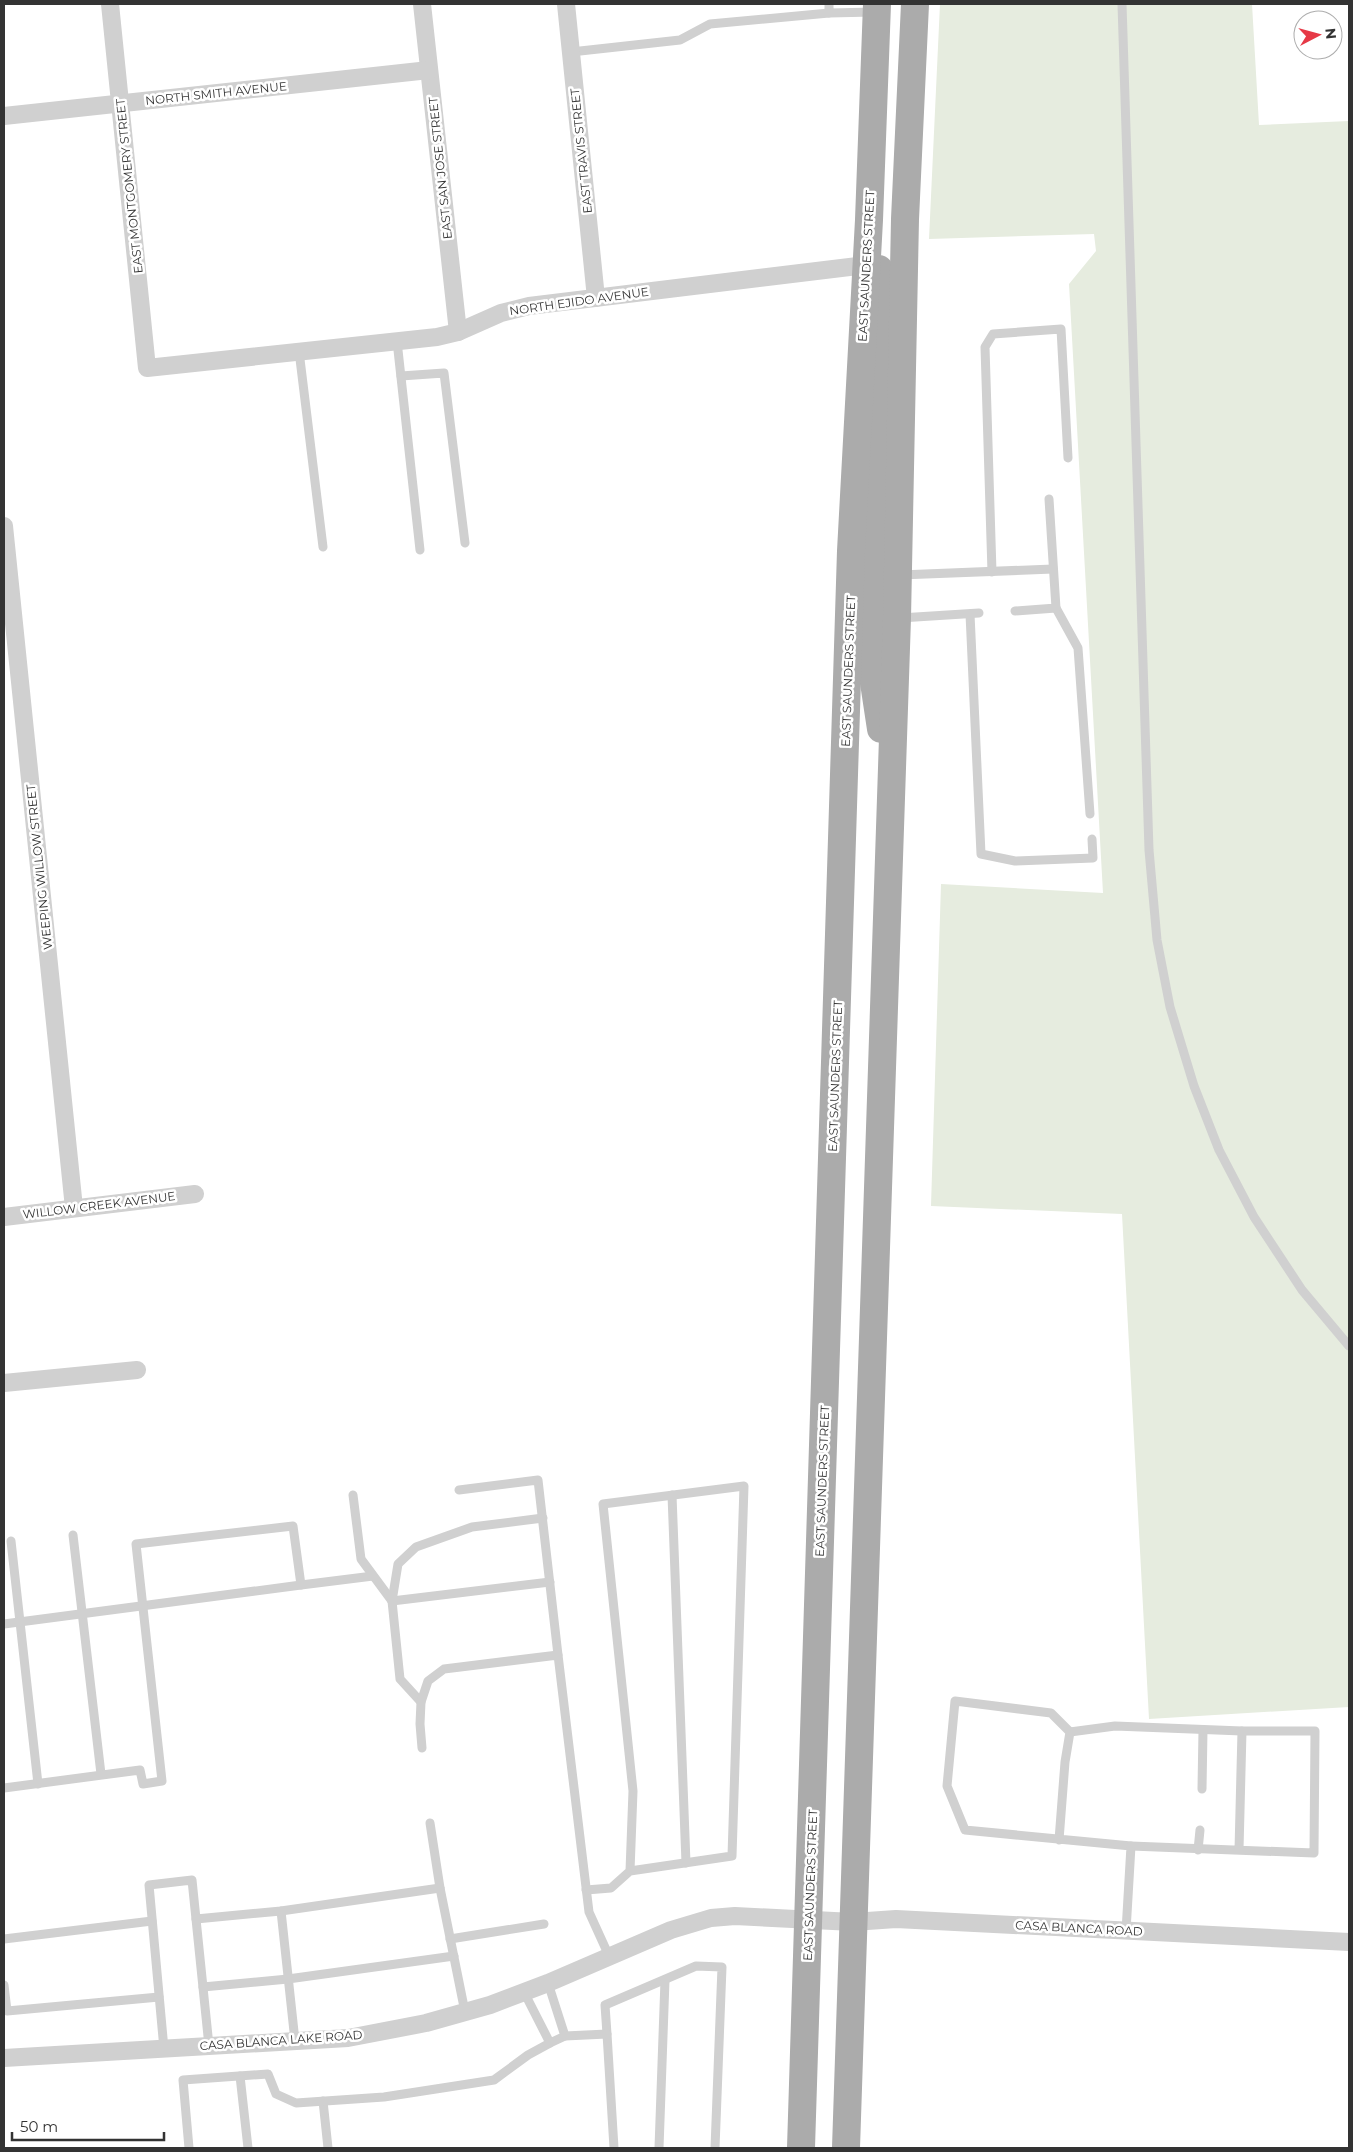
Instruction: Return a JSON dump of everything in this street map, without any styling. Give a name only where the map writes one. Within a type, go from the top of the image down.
[{"type":"main road","points":[[846,2148],[897,618],[905,218],[915,4]]},
{"type":"main road","name":"EAST SAUNDERS STREET","points":[[801,2148],[851,561],[877,8]]},
{"type":"main road","points":[[866,265],[879,269],[883,276],[873,676],[876,708],[891,774]]},
{"type":"street","name":"EAST MONTGOMERY STREET","points":[[110,4],[147,368]]},
{"type":"street","name":"EAST SAN JOSE STREET","points":[[422,4],[458,332]]},
{"type":"street","name":"EAST TRAVIS STREET","points":[[566,4],[596,298]]},
{"type":"street","name":"NORTH SMITH AVENUE","points":[[4,116],[429,70]]},
{"type":"street","name":"NORTH EJIDO AVENUE","points":[[147,368],[437,337],[458,332],[501,313],[528,306],[866,265]]},
{"type":"street","name":"WEEPING WILLOW STREET","points":[[4,526],[74,1208]]},
{"type":"street","name":"WILLOW CREEK AVENUE","points":[[4,1217],[195,1194]]},
{"type":"street","points":[[4,1383],[136,1370]]},
{"type":"street","name":"CASA BLANCA LAKE ROAD","points":[[4,2058],[348,2038],[426,2023],[490,2006],[671,1930],[711,1918],[736,1916],[809,1918]]},
{"type":"street","name":"CASA BLANCA ROAD","points":[[809,1918],[853,1922],[896,1919],[1349,1942]]},
{"type":"lane","points":[[829,4],[829,14]]},
{"type":"lane","points":[[1122,4],[1149,850],[1157,940],[1170,1007],[1194,1086],[1219,1150],[1254,1218],[1302,1290],[1349,1346]]},
{"type":"lane","points":[[571,52],[680,40],[710,24],[877,8]]},
{"type":"lane","points":[[992,572],[985,347],[993,334],[1061,329],[1068,458]]},
{"type":"lane","points":[[397,341],[420,550]]},
{"type":"lane","points":[[299,351],[323,547]]},
{"type":"lane","points":[[402,376],[444,373],[465,543]]},
{"type":"lane","points":[[1049,499],[1056,608],[1078,648],[1090,814]]},
{"type":"lane","points":[[897,575],[1053,569]]},
{"type":"lane","points":[[1016,611],[1056,608]]},
{"type":"lane","points":[[897,618],[975,614],[981,854],[1015,861],[1093,858],[1092,839]]},
{"type":"lane","points":[[460,1490],[538,1480],[589,1912],[609,1956]]},
{"type":"lane","points":[[586,1890],[611,1888],[630,1871],[732,1856],[744,1486],[603,1504],[633,1791],[630,1871]]},
{"type":"lane","points":[[353,1495],[361,1559],[392,1600]]},
{"type":"lane","points":[[672,1495],[686,1862]]},
{"type":"lane","points":[[421,1702],[400,1679],[392,1600],[398,1564],[416,1547],[472,1527],[542,1518]]},
{"type":"lane","points":[[4,1788],[140,1770],[143,1784],[162,1782],[136,1544],[292,1526],[301,1585]]},
{"type":"lane","points":[[73,1535],[101,1774]]},
{"type":"lane","points":[[11,1541],[38,1784]]},
{"type":"lane","points":[[4,1624],[373,1576]]},
{"type":"lane","points":[[392,1600],[550,1582]]},
{"type":"lane","points":[[422,1748],[421,1702],[428,1681],[444,1669],[558,1655]]},
{"type":"lane","points":[[955,1701],[1051,1712],[1070,1732],[1115,1726],[1242,1731],[1315,1731],[1316,1806],[1314,1852],[1198,1850],[1131,1846],[965,1830],[947,1786],[955,1701]]},
{"type":"lane","points":[[1202,1789],[1203,1730]]},
{"type":"lane","points":[[1239,1850],[1242,1731]]},
{"type":"lane","points":[[1059,1840],[1065,1762],[1070,1732]]},
{"type":"lane","points":[[430,1823],[440,1888],[466,2012]]},
{"type":"lane","points":[[1198,1850],[1200,1830]]},
{"type":"lane","points":[[1126,1931],[1131,1846]]},
{"type":"lane","points":[[164,2049],[149,1885],[192,1880],[209,2046]]},
{"type":"lane","points":[[196,1919],[281,1910],[440,1888]]},
{"type":"lane","points":[[281,1910],[295,2041]]},
{"type":"lane","points":[[4,1939],[152,1921]]},
{"type":"lane","points":[[450,1939],[544,1924]]},
{"type":"lane","points":[[203,1987],[288,1979],[454,1956]]},
{"type":"lane","points":[[614,2148],[605,2005],[696,1966],[722,1968],[715,2148]]},
{"type":"lane","points":[[659,2148],[665,1980]]},
{"type":"lane","points":[[548,1983],[565,2036]]},
{"type":"lane","points":[[4,1985],[7,2011],[159,1997]]},
{"type":"lane","points":[[524,1992],[550,2043]]},
{"type":"lane","points":[[189,2148],[183,2080],[268,2074],[276,2094],[296,2103],[384,2097],[494,2080],[528,2055],[565,2036],[607,2034]]},
{"type":"lane","points":[[240,2076],[248,2148]]},
{"type":"lane","points":[[323,2101],[328,2148]]},
{"type":"shaded area","points":[[940,4],[1252,4],[1259,125],[1349,121],[1349,1707],[1149,1719],[1122,1214],[931,1206],[941,884],[1103,893],[1069,284],[1096,251],[1094,234],[929,239]]}]
